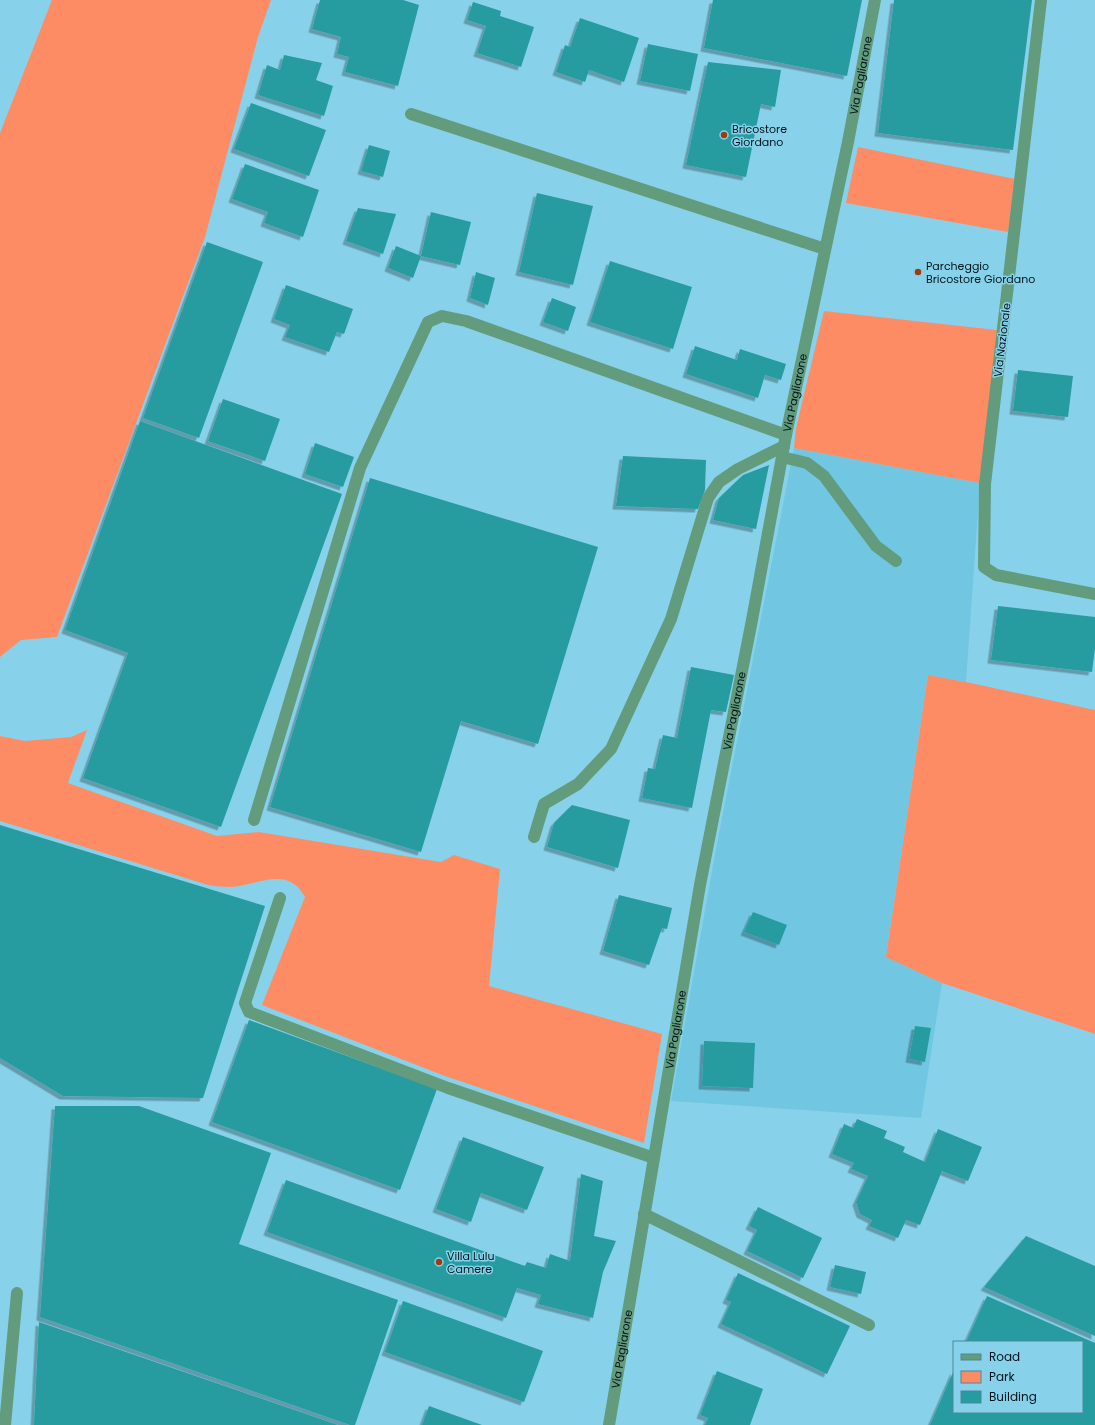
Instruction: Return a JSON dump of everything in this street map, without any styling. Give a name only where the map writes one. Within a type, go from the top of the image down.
[{"type":"street","name":"Via Pagliarone","points":[[609,1425],[700,885],[784,446],[875,0]]},
{"type":"street","name":"Via Nazionale","points":[[1041,0],[985,484],[984,566],[996,575],[1095,594]]},
{"type":"street","points":[[411,114],[825,249]]},
{"type":"street","points":[[254,820],[360,468],[428,322],[442,316],[466,321],[784,446],[824,476],[876,546],[896,562]]},
{"type":"street","points":[[534,837],[544,804],[578,784],[611,749],[671,619],[708,498],[719,482],[738,469],[784,446]]},
{"type":"street","points":[[280,898],[245,1003],[249,1012],[448,1088],[654,1158]]},
{"type":"street","points":[[644,1214],[869,1325]]},
{"type":"street","points":[[5,1425],[17,1293]]},
{"type":"shaded area","points":[[794,448],[980,483],[966,682],[928,675],[886,956],[942,983],[921,1118],[671,1101],[715,854]]},
{"type":"green space","points":[[52,0],[271,0],[258,37],[205,237],[57,637],[21,640],[0,657],[0,133]]},
{"type":"green space","points":[[858,147],[1015,179],[1008,232],[846,203]]},
{"type":"green space","points":[[824,311],[997,330],[980,483],[794,448],[796,428]]},
{"type":"green space","points":[[928,675],[1095,710],[1095,1034],[942,983],[886,957]]},
{"type":"green space","points":[[87,730],[68,783],[217,836],[259,832],[441,862],[454,855],[500,869],[489,986],[662,1034],[644,1143],[445,1076],[262,1005],[305,897],[298,887],[289,881],[271,879],[230,887],[208,885],[0,821],[0,736],[25,741],[71,737]]},
{"type":"building","points":[[320,0],[403,0],[419,5],[398,86],[345,72],[349,57],[337,54],[341,37],[312,29]]},
{"type":"building","points":[[713,0],[862,0],[847,76],[704,48]]},
{"type":"building","points":[[894,0],[1032,0],[1013,150],[878,133]]},
{"type":"building","points":[[473,2],[501,11],[500,16],[534,27],[521,67],[477,53],[486,26],[467,20]]},
{"type":"building","points":[[580,18],[639,38],[624,82],[589,70],[585,82],[556,72],[565,45],[570,47]]},
{"type":"building","points":[[648,44],[698,54],[690,91],[640,81]]},
{"type":"building","points":[[284,55],[322,63],[316,80],[333,86],[324,116],[258,95],[267,65],[280,70]]},
{"type":"building","name":"Bricostore Giordano","points":[[708,62],[781,70],[775,107],[761,104],[746,177],[686,165]]},
{"type":"building","points":[[251,103],[326,130],[309,176],[234,149]]},
{"type":"building","points":[[369,145],[390,151],[383,177],[361,171]]},
{"type":"building","points":[[245,164],[319,190],[303,237],[264,223],[268,212],[232,199]]},
{"type":"building","points":[[537,193],[593,206],[573,285],[519,272]]},
{"type":"building","points":[[358,208],[396,214],[383,254],[346,241]]},
{"type":"building","points":[[431,212],[471,222],[460,265],[421,256]]},
{"type":"building","points":[[207,242],[263,262],[199,438],[143,418]]},
{"type":"building","points":[[396,246],[421,256],[413,278],[388,268]]},
{"type":"building","points":[[610,261],[692,287],[673,349],[590,322]]},
{"type":"building","points":[[476,272],[495,278],[488,305],[470,298]]},
{"type":"building","points":[[286,285],[353,309],[344,334],[337,332],[329,352],[285,337],[290,325],[274,319]]},
{"type":"building","points":[[552,298],[576,307],[568,331],[543,322]]},
{"type":"building","points":[[695,346],[737,360],[740,349],[786,364],[781,380],[765,375],[758,398],[686,374]]},
{"type":"building","points":[[1018,370],[1073,376],[1068,417],[1013,411]]},
{"type":"building","points":[[223,399],[280,419],[265,461],[208,441]]},
{"type":"building","points":[[140,421],[342,494],[221,827],[83,778],[128,653],[65,630]]},
{"type":"building","points":[[315,443],[354,457],[343,487],[305,474]]},
{"type":"building","points":[[623,456],[706,460],[705,490],[698,509],[616,506]]},
{"type":"building","points":[[769,465],[756,529],[713,520],[719,498],[743,475]]},
{"type":"building","points":[[370,478],[598,547],[538,744],[461,721],[421,852],[270,807]]},
{"type":"building","points":[[998,606],[1095,617],[1095,648],[1092,672],[991,660]]},
{"type":"building","points":[[691,667],[734,675],[726,712],[711,710],[692,808],[642,798],[648,768],[655,769],[663,735],[677,738]]},
{"type":"building","points":[[572,805],[630,820],[618,868],[547,847],[554,823]]},
{"type":"building","points":[[0,825],[265,906],[203,1098],[63,1096],[0,1058]]},
{"type":"building","points":[[619,895],[672,908],[667,929],[662,928],[649,965],[603,951]]},
{"type":"building","points":[[753,912],[787,925],[779,945],[744,932]]},
{"type":"building","points":[[249,1020],[437,1089],[400,1190],[212,1122]]},
{"type":"building","points":[[915,1026],[931,1028],[925,1062],[909,1059]]},
{"type":"building","points":[[704,1041],[755,1043],[753,1088],[702,1086]]},
{"type":"building","points":[[55,1106],[139,1106],[271,1153],[239,1244],[398,1300],[355,1425],[350,1425],[40,1317]]},
{"type":"building","points":[[857,1119],[887,1131],[884,1138],[905,1147],[903,1152],[925,1162],[938,1129],[982,1147],[968,1181],[942,1171],[920,1225],[906,1220],[898,1238],[869,1226],[872,1220],[860,1214],[856,1202],[868,1176],[851,1169],[854,1163],[832,1154],[844,1124],[853,1128]]},
{"type":"building","points":[[463,1137],[544,1167],[527,1210],[481,1193],[471,1222],[436,1209]]},
{"type":"building","points":[[581,1174],[603,1181],[594,1236],[616,1241],[603,1272],[593,1318],[538,1304],[541,1295],[517,1288],[506,1318],[267,1232],[286,1180],[525,1266],[527,1262],[546,1268],[550,1254],[570,1261]]},
{"type":"building","points":[[758,1207],[822,1238],[803,1278],[747,1251],[757,1230],[749,1226]]},
{"type":"building","points":[[1026,1236],[1095,1266],[1095,1336],[984,1287]]},
{"type":"building","points":[[835,1265],[866,1272],[861,1294],[830,1287]]},
{"type":"building","points":[[738,1273],[850,1326],[827,1374],[721,1324],[731,1302],[726,1300]]},
{"type":"building","points":[[987,1296],[1095,1343],[1095,1425],[930,1425],[953,1372],[953,1413],[1083,1413],[1083,1341],[966,1341]]},
{"type":"building","points":[[403,1301],[543,1351],[524,1402],[385,1352]]},
{"type":"building","points":[[39,1322],[338,1425],[34,1425]]},
{"type":"building","points":[[717,1371],[763,1389],[750,1425],[705,1425],[708,1418],[700,1415]]},
{"type":"building","points":[[429,1406],[482,1425],[422,1425]]},
{"type":"place","name":"Bricostore Giordano","points":[[724,135]]},
{"type":"place","name":"Parcheggio Bricostore Giordano","points":[[918,272]]},
{"type":"place","name":"Villa Lulu Camere","points":[[439,1262]]}]
